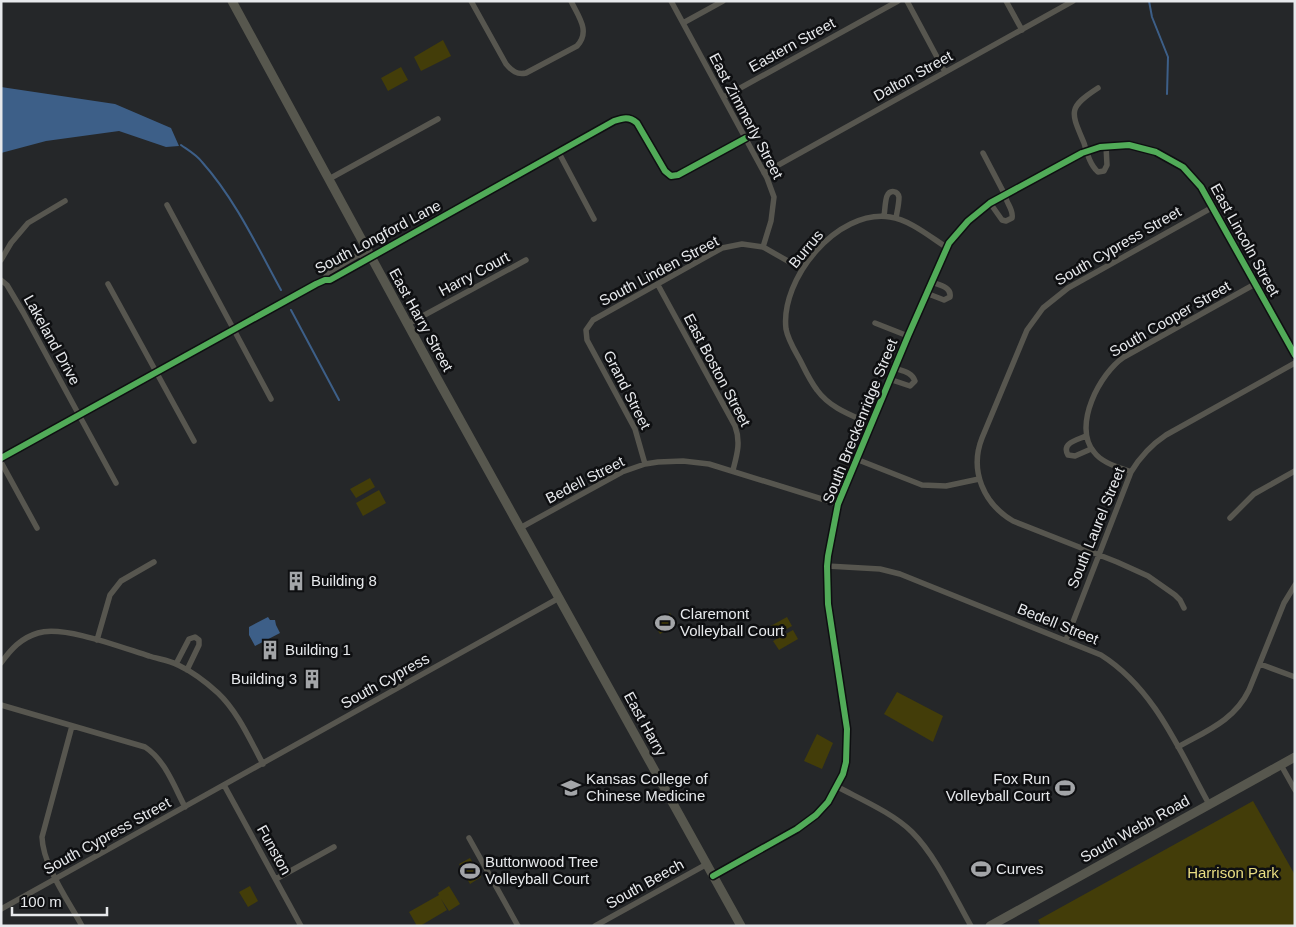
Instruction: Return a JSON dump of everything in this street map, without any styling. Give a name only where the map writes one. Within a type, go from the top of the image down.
[{"type":"main road","name":"East Harry Street","points":[[232,1],[559,598]]},
{"type":"main road","name":"East Harry","points":[[559,598],[707,864]]},
{"type":"main road","name":"South Webb Road","points":[[990,926],[1295,757]]},
{"type":"main road","points":[[707,864],[741,926]]},
{"type":"street","points":[[471,1],[506,64],[516,73],[526,73],[577,46],[583,37],[584,29],[571,1]]},
{"type":"street","name":"East Zimmerly Street","points":[[671,1],[746,138],[774,197],[771,221],[763,247]]},
{"type":"street","points":[[683,23],[723,1]]},
{"type":"street","name":"Eastern Street","points":[[724,97],[898,1]]},
{"type":"street","points":[[907,1],[945,72]]},
{"type":"street","points":[[1006,1],[1022,30]]},
{"type":"street","name":"Dalton Street","points":[[764,173],[1073,1]]},
{"type":"street","points":[[1098,88],[1080,99],[1074,113],[1076,125],[1094,169],[1098,172],[1102,172],[1107,167],[1106,146]]},
{"type":"street","name":"South Longford Lane","points":[[1,458],[325,280],[330,280],[614,121],[626,118],[633,119],[665,171],[671,176],[678,175],[746,138]]},
{"type":"street","points":[[329,179],[438,119]]},
{"type":"street","name":"South Breckenridge Street","points":[[713,876],[797,829],[816,815],[828,802],[846,762],[848,729],[828,604],[828,556],[838,504],[946,247],[968,221],[990,203],[1087,151],[1106,146],[1129,145],[1156,152]]},
{"type":"street","name":"East Lincoln Street","points":[[1156,152],[1189,172],[1201,187],[1295,355]]},
{"type":"street","points":[[559,153],[594,219]]},
{"type":"street","points":[[983,153],[1005,195],[1012,213],[1010,220],[1002,220],[990,203]]},
{"type":"street","points":[[884,216],[888,194],[894,192],[899,198],[896,218]]},
{"type":"street","points":[[1,260],[11,243],[28,223],[64,201]]},
{"type":"street","points":[[166,205],[271,399]]},
{"type":"street","name":"South Cypress Street","points":[[979,479],[977,462],[980,444],[1027,330],[1042,308],[1068,288],[1213,207]]},
{"type":"street","name":"Burrus","points":[[871,424],[844,412],[828,402],[817,390],[794,350],[786,330],[786,309],[802,268],[820,247],[837,232],[866,218],[884,216],[896,218],[908,223],[946,247]]},
{"type":"street","name":"South Linden Street","points":[[588,328],[593,320],[722,248],[742,244],[763,247],[802,268]]},
{"type":"street","name":"Harry Court","points":[[408,324],[526,260]]},
{"type":"street","name":"Lakeland Drive","points":[[1,280],[7,285],[23,312],[116,483]]},
{"type":"street","points":[[926,293],[944,300],[950,297],[949,289],[931,282]]},
{"type":"street","points":[[108,284],[194,441]]},
{"type":"street","name":"East Boston Street","points":[[658,284],[736,426],[738,448],[733,470]]},
{"type":"street","name":"South Cooper Street","points":[[1091,449],[1086,436],[1086,421],[1102,379],[1114,364],[1255,284]]},
{"type":"street","points":[[874,323],[908,336]]},
{"type":"street","name":"Grand Street","points":[[588,328],[587,340],[635,429],[645,464]]},
{"type":"street","name":"South Laurel Street","points":[[1066,640],[1131,472],[1146,451],[1166,435],[1295,363]]},
{"type":"street","points":[[889,379],[910,386],[915,380],[908,373],[894,368]]},
{"type":"street","points":[[1086,436],[1068,444],[1066,451],[1068,455],[1072,456],[1091,449],[1104,461],[1131,472]]},
{"type":"street","points":[[856,459],[914,483],[929,486],[955,485],[979,479],[988,498],[1007,518],[1148,576],[1176,596],[1184,608]]},
{"type":"street","name":"Bedell Street","points":[[520,528],[622,472],[645,464],[670,461],[709,464],[733,470],[838,504]]},
{"type":"street","points":[[1,462],[37,528]]},
{"type":"street","points":[[1230,518],[1254,494],[1295,471]]},
{"type":"street","points":[[97,640],[110,595],[121,581],[154,562]]},
{"type":"street","name":"Bedell Street","points":[[827,566],[880,569],[900,574],[1101,655],[1128,674],[1149,698],[1209,804]]},
{"type":"street","points":[[1178,747],[1214,728],[1232,715],[1246,697],[1284,603],[1295,585]]},
{"type":"street","name":"South Cypress","points":[[224,785],[559,598]]},
{"type":"street","points":[[1,663],[12,648],[26,637],[40,632],[60,632],[97,640],[176,664],[198,676],[219,694],[239,721],[263,764]]},
{"type":"street","points":[[176,664],[189,639],[195,638],[198,640],[199,645],[187,670]]},
{"type":"street","points":[[1260,664],[1295,677]]},
{"type":"street","points":[[1,705],[139,745],[150,751],[160,762],[185,807]]},
{"type":"street","points":[[72,726],[42,837],[42,849],[82,926]]},
{"type":"street","points":[[1281,765],[1295,790]]},
{"type":"street","name":"South Cypress Street","points":[[1,909],[224,785]]},
{"type":"street","name":"Funston","points":[[224,785],[301,926]]},
{"type":"street","points":[[836,786],[888,815],[912,832],[932,859],[971,926]]},
{"type":"street","points":[[469,838],[518,926]]},
{"type":"street","points":[[276,879],[334,847]]},
{"type":"street","name":"South Beech","points":[[595,926],[707,864]]},
{"type":"green space","points":[[443,40],[451,56],[421,71],[414,57]]},
{"type":"green space","points":[[401,67],[408,80],[388,91],[381,78]]},
{"type":"green space","points":[[370,478],[375,487],[356,498],[350,489]]},
{"type":"green space","points":[[379,490],[386,503],[363,516],[356,503]]},
{"type":"green space","name":"Claremont Volleyball Court","points":[[670,613],[677,624],[660,634],[653,622]]},
{"type":"green space","points":[[787,617],[792,626],[772,637],[767,628]]},
{"type":"green space","points":[[793,630],[798,639],[779,650],[773,641]]},
{"type":"green space","points":[[897,692],[943,716],[933,742],[884,714]]},
{"type":"green space","points":[[817,734],[833,743],[822,769],[804,761]]},
{"type":"green space","name":"Harrison Park","points":[[1253,801],[1295,875],[1295,926],[1041,926],[1038,920]]},
{"type":"green space","name":"Buttonwood Tree Volleyball Court","points":[[470,858],[481,877],[470,884],[459,864]]},
{"type":"green space","points":[[250,886],[258,901],[248,907],[239,892]]},
{"type":"green space","points":[[449,886],[460,904],[449,911],[441,899],[447,910],[417,926],[409,912],[439,895],[438,893]]},
{"type":"water","points":[[1,87],[115,104],[171,128],[179,146],[166,147],[119,131],[46,141],[1,153]]},
{"type":"water","points":[[268,617],[270,620],[275,620],[280,633],[255,646],[249,635],[249,627]]},
{"type":"waterway","points":[[1149,1],[1152,17],[1168,57],[1167,94]]},
{"type":"waterway","points":[[181,145],[200,159],[225,191],[245,223],[281,290]]},
{"type":"waterway","points":[[291,310],[339,400]]},
{"type":"cycle path","points":[[1,458],[316,284],[330,280],[614,121],[626,118],[637,123],[665,171],[671,176],[678,175],[746,138]]},
{"type":"cycle path","points":[[713,876],[797,829],[816,815],[828,802],[843,774],[846,762],[847,729],[828,604],[827,566],[838,504],[949,243],[968,221],[990,203],[1082,153],[1100,147],[1129,145],[1156,152],[1183,167],[1201,187],[1295,355]]},
{"type":"place","name":"Building 8","points":[[296,581]]},
{"type":"place","name":"Claremont Volleyball Court","points":[[665,623]]},
{"type":"place","name":"Building 1","points":[[270,650]]},
{"type":"place","name":"Building 3","points":[[312,679]]},
{"type":"place","name":"Kansas College of Chinese Medicine","points":[[571,788]]},
{"type":"place","name":"Fox Run Volleyball Court","points":[[1065,788]]},
{"type":"place","name":"Curves","points":[[981,869]]},
{"type":"place","name":"Buttonwood Tree Volleyball Court","points":[[470,871]]}]
